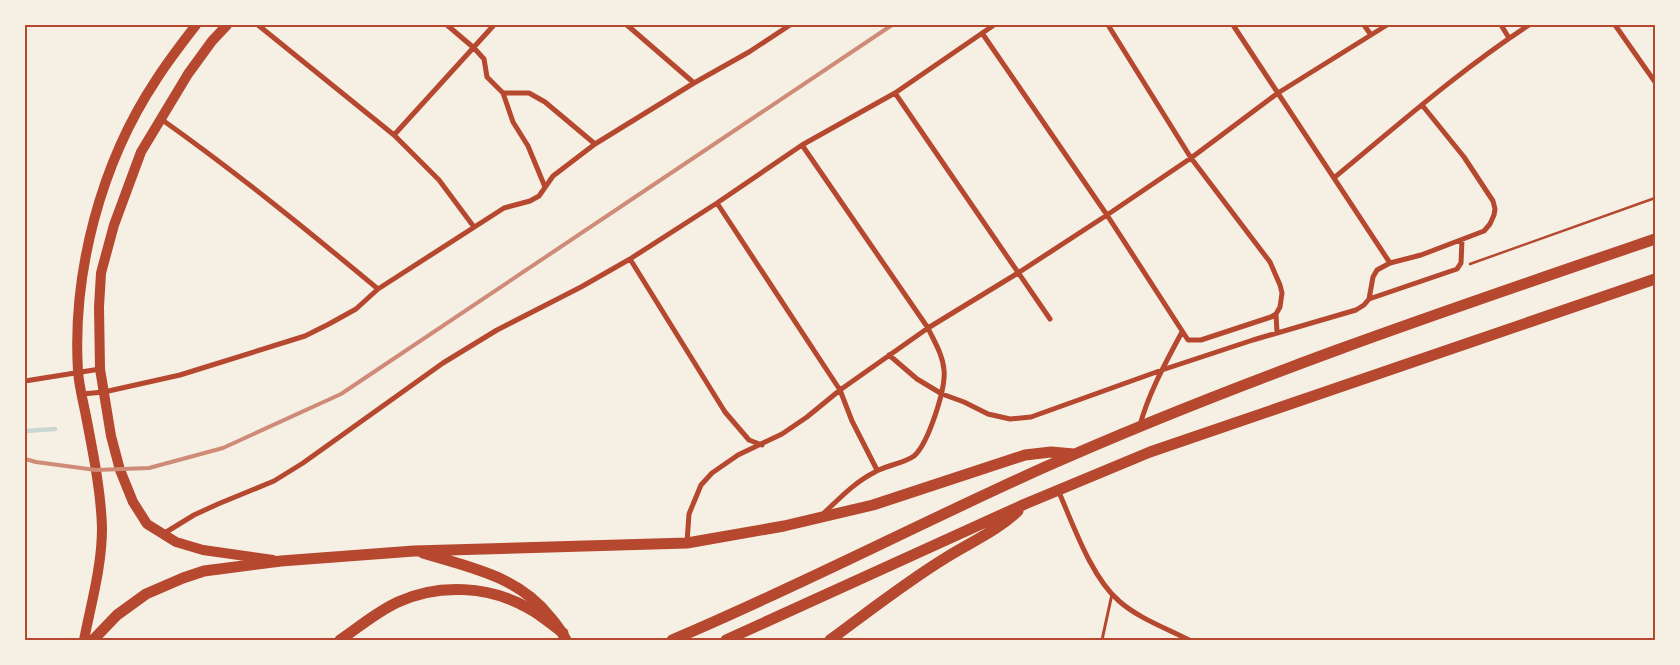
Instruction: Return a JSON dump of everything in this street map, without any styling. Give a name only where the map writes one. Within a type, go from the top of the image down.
[{"type":"highway","points":[[672,640],[734,614],[917,527],[1139,427],[1252,382],[1425,318],[1655,238]]},
{"type":"highway","points":[[726,640],[1025,504],[1150,452],[1655,279]]},
{"type":"highway","points":[[93,640],[117,614],[146,594],[204,571],[281,561],[414,550],[687,542],[784,526],[873,505],[1025,455],[1051,452],[1076,454]]},
{"type":"highway","points":[[830,640],[908,583],[1006,522],[1025,504]]},
{"type":"highway","points":[[414,550],[498,576],[522,590],[542,606],[564,636]]},
{"type":"highway","points":[[340,640],[398,602],[428,592],[461,588],[497,593],[529,608],[564,636]]},
{"type":"main road","points":[[84,640],[101,552],[100,503],[78,373],[78,316],[82,270],[91,228],[103,190],[129,127],[155,81],[196,25]]},
{"type":"main road","points":[[227,25],[188,74],[141,152],[114,225],[101,273],[99,307],[100,369],[120,470],[133,502],[147,524],[176,542],[204,550],[281,561]]},
{"type":"street","points":[[258,25],[394,135],[439,180],[474,227]]},
{"type":"street","points":[[447,25],[484,59],[487,77],[503,93],[513,122],[528,146],[545,187]]},
{"type":"street","points":[[394,135],[494,25]]},
{"type":"street","points":[[628,25],[694,83]]},
{"type":"street","points":[[83,398],[105,396],[305,336],[356,309],[378,289],[504,208],[539,196],[553,176],[595,144],[694,83],[749,52],[790,25]]},
{"type":"street","points":[[162,534],[194,515],[274,481],[303,463],[442,363],[497,330],[581,287],[630,259],[802,145],[896,93],[994,25]]},
{"type":"street","points":[[982,33],[1151,281],[1188,340],[1201,340],[1271,317],[1276,314],[1280,307],[1282,293],[1270,262],[1191,158],[1108,25]]},
{"type":"street","points":[[1233,25],[1390,262]]},
{"type":"street","points":[[1364,25],[1371,36]]},
{"type":"street","points":[[687,542],[689,514],[701,485],[738,454],[782,434],[807,417],[840,390],[928,328],[1107,216],[1191,158],[1278,93],[1387,25]]},
{"type":"street","points":[[1501,25],[1509,38]]},
{"type":"street","points":[[1335,177],[1422,105],[1509,38],[1529,25]]},
{"type":"street","points":[[1615,25],[1655,82]]},
{"type":"street","points":[[503,93],[529,93],[545,102],[595,144]]},
{"type":"street","points":[[896,93],[1050,319]]},
{"type":"street","points":[[889,355],[917,379],[942,394],[988,414],[1010,419],[1031,417],[1252,340],[1356,310],[1369,299],[1376,270],[1390,262],[1421,255],[1484,231],[1492,220],[1495,209],[1488,192],[1464,157],[1422,105]]},
{"type":"street","points":[[161,119],[205,150],[302,226],[378,289]]},
{"type":"street","points":[[802,145],[928,328],[940,353],[944,380],[942,394],[932,423],[917,453],[911,458],[877,470],[859,482],[818,519]]},
{"type":"street","points":[[717,203],[840,390],[852,421],[877,470]]},
{"type":"street","points":[[1369,299],[1457,269],[1461,263],[1462,240]]},
{"type":"street","points":[[630,259],[725,412],[749,440],[762,444]]},
{"type":"street","points":[[1276,314],[1277,333]]},
{"type":"street","points":[[1139,427],[1144,410],[1162,370],[1182,332]]},
{"type":"street","points":[[25,381],[100,369]]},
{"type":"street","points":[[1057,490],[1097,574],[1112,594],[1138,614],[1189,640]]},
{"type":"lane","points":[[1102,640],[1112,594]]},
{"type":"path","points":[[1457,269],[1655,198]]},
{"type":"waterway","points":[[25,431],[55,429]]},
{"type":"railway","points":[[25,459],[96,470],[149,468],[223,448],[341,394],[892,25]]}]
